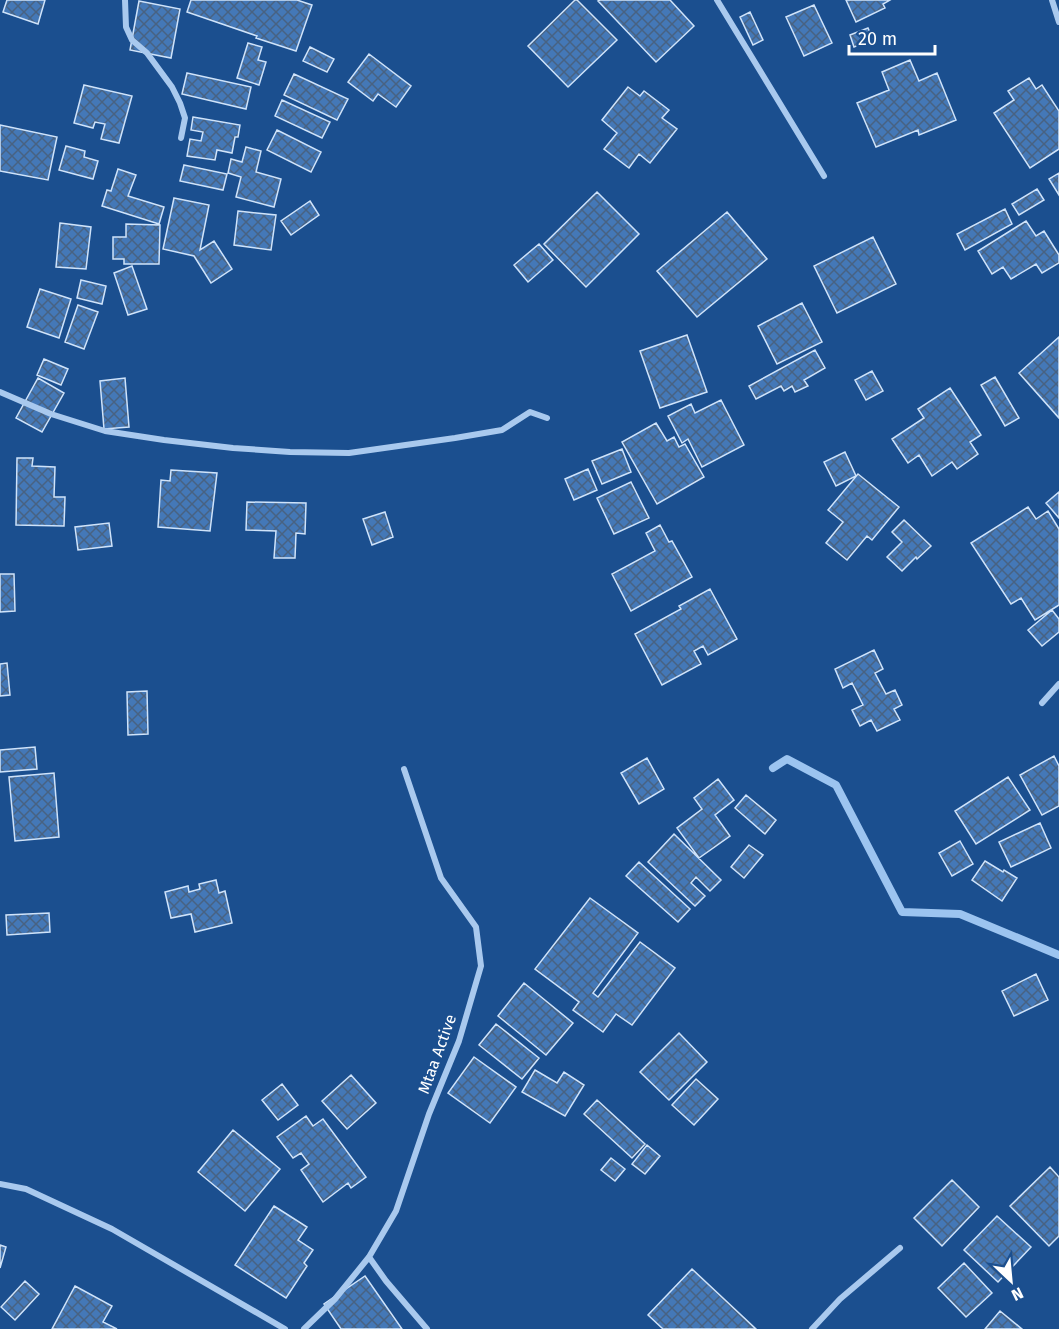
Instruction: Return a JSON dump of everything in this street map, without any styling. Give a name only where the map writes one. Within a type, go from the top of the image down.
[{"type":"street","points":[[125,0],[126,27],[132,40],[147,53],[172,87],[180,103],[185,118],[181,138]]},
{"type":"street","points":[[717,0],[824,176]]},
{"type":"street","points":[[1052,0],[1059,22]]},
{"type":"street","points":[[0,392],[51,414],[105,431],[233,448],[290,452],[349,453],[502,430],[531,412],[547,418]]},
{"type":"street","points":[[1042,703],[1059,684]]},
{"type":"street","name":"Mtaa Active","points":[[304,1329],[335,1299],[369,1257],[396,1211],[429,1114],[459,1041],[480,966],[476,927],[441,878],[404,769]]},
{"type":"street","points":[[0,1184],[26,1189],[112,1229],[285,1329]]},
{"type":"street","points":[[812,1329],[840,1299],[900,1248]]},
{"type":"street","points":[[369,1257],[386,1281],[427,1329]]},
{"type":"building","points":[[7,0],[45,0],[38,24],[3,12]]},
{"type":"building","points":[[191,0],[297,0],[312,5],[296,51],[187,12]]},
{"type":"building","points":[[575,0],[617,40],[568,87],[528,46]]},
{"type":"building","points":[[670,0],[694,26],[656,62],[598,1]]},
{"type":"building","points":[[846,0],[890,0],[883,4],[885,8],[856,22]]},
{"type":"building","points":[[139,1],[180,9],[171,58],[130,50]]},
{"type":"building","points":[[814,5],[832,43],[804,56],[786,17]]},
{"type":"building","points":[[750,12],[763,40],[753,45],[740,17]]},
{"type":"building","points":[[868,28],[873,39],[854,47],[850,35]]},
{"type":"building","points":[[248,43],[262,47],[258,60],[266,62],[259,85],[237,78]]},
{"type":"building","points":[[310,47],[334,59],[327,72],[303,61]]},
{"type":"building","points":[[369,54],[411,86],[396,107],[378,94],[373,101],[348,82]]},
{"type":"building","points":[[910,60],[919,81],[937,73],[956,120],[919,135],[918,130],[876,147],[857,103],[889,90],[882,72]]},
{"type":"building","points":[[187,73],[251,87],[246,109],[182,94]]},
{"type":"building","points":[[294,74],[348,99],[337,120],[284,95]]},
{"type":"building","points":[[1029,78],[1036,89],[1042,85],[1059,111],[1059,149],[1030,168],[994,113],[1014,100],[1008,91]]},
{"type":"building","points":[[84,85],[132,96],[119,143],[101,139],[105,124],[95,122],[93,128],[74,123]]},
{"type":"building","points":[[628,87],[640,96],[644,91],[669,110],[662,118],[677,129],[650,163],[639,154],[629,168],[604,149],[617,133],[602,120]]},
{"type":"building","points":[[282,100],[330,122],[322,138],[275,116]]},
{"type":"building","points":[[193,117],[240,125],[232,153],[217,150],[215,160],[187,156],[190,139],[201,141],[203,132],[191,130]]},
{"type":"building","points":[[0,125],[57,137],[48,180],[0,171]]},
{"type":"building","points":[[277,130],[321,152],[311,172],[267,150]]},
{"type":"building","points":[[66,146],[85,151],[84,157],[98,161],[93,179],[59,170]]},
{"type":"building","points":[[246,147],[261,151],[256,172],[281,179],[274,207],[236,197],[241,177],[228,173],[231,159],[242,162]]},
{"type":"building","points":[[184,165],[227,174],[223,190],[180,181]]},
{"type":"building","points":[[118,169],[136,175],[128,196],[164,207],[159,224],[102,206],[107,190],[111,191]]},
{"type":"building","points":[[1059,173],[1059,195],[1049,179]]},
{"type":"building","points":[[1037,189],[1044,200],[1019,215],[1012,204]]},
{"type":"building","points":[[597,192],[639,234],[586,287],[544,244]]},
{"type":"building","points":[[174,198],[209,205],[200,250],[214,241],[232,269],[211,283],[194,256],[163,249]]},
{"type":"building","points":[[310,201],[319,215],[291,235],[281,221]]},
{"type":"building","points":[[1005,209],[1012,224],[965,250],[957,234]]},
{"type":"building","points":[[238,211],[276,215],[271,250],[234,245]]},
{"type":"building","points":[[727,212],[767,259],[697,317],[657,271]]},
{"type":"building","points":[[1026,221],[1036,236],[1044,231],[1059,255],[1059,263],[1042,273],[1036,264],[1011,279],[1003,267],[992,274],[978,251]]},
{"type":"building","points":[[60,223],[91,227],[86,269],[56,267]]},
{"type":"building","points":[[126,224],[160,225],[159,264],[124,264],[124,259],[113,259],[113,237],[126,237]]},
{"type":"building","points":[[873,237],[896,284],[837,313],[814,266]]},
{"type":"building","points":[[539,244],[553,260],[528,282],[514,265]]},
{"type":"building","points":[[132,266],[147,309],[128,315],[114,273]]},
{"type":"building","points":[[81,280],[106,286],[102,304],[77,298]]},
{"type":"building","points":[[40,289],[71,299],[59,338],[27,327]]},
{"type":"building","points":[[802,303],[822,342],[777,364],[758,326]]},
{"type":"building","points":[[78,305],[98,312],[84,349],[65,342]]},
{"type":"building","points":[[687,335],[707,392],[660,408],[640,351]]},
{"type":"building","points":[[1059,337],[1059,418],[1019,373]]},
{"type":"building","points":[[815,350],[825,368],[804,380],[808,386],[795,392],[792,386],[784,391],[781,386],[756,399],[749,386]]},
{"type":"building","points":[[44,359],[68,369],[61,385],[37,375]]},
{"type":"building","points":[[872,371],[883,391],[866,400],[855,380]]},
{"type":"building","points":[[995,377],[1019,418],[1005,426],[981,385]]},
{"type":"building","points":[[38,378],[64,393],[42,432],[16,418]]},
{"type":"building","points":[[125,378],[129,427],[104,429],[100,381]]},
{"type":"building","points":[[950,388],[981,435],[970,442],[978,454],[957,469],[952,462],[932,476],[919,455],[908,463],[892,439],[924,418],[918,409]]},
{"type":"building","points":[[721,400],[744,445],[702,467],[688,439],[682,443],[668,416],[691,404],[695,413]]},
{"type":"building","points":[[656,423],[667,441],[674,437],[679,447],[685,444],[704,477],[657,504],[622,442]]},
{"type":"building","points":[[622,449],[631,472],[602,484],[592,461]]},
{"type":"building","points":[[845,452],[856,476],[836,486],[824,462]]},
{"type":"building","points":[[17,458],[33,458],[32,466],[55,467],[54,497],[65,497],[64,526],[16,525]]},
{"type":"building","points":[[588,469],[597,490],[574,500],[565,479]]},
{"type":"building","points":[[171,470],[217,473],[210,531],[158,527],[161,480],[170,481]]},
{"type":"building","points":[[858,474],[899,507],[872,540],[867,536],[847,560],[826,543],[843,522],[828,510]]},
{"type":"building","points":[[631,482],[649,518],[614,534],[597,498]]},
{"type":"building","points":[[1059,492],[1059,518],[1046,503]]},
{"type":"building","points":[[247,502],[306,503],[305,534],[296,533],[295,558],[274,558],[276,531],[246,530]]},
{"type":"building","points":[[1028,507],[1036,519],[1048,511],[1059,529],[1059,605],[1035,620],[1021,598],[1011,604],[971,543]]},
{"type":"building","points":[[385,512],[393,537],[372,545],[363,519]]},
{"type":"building","points":[[904,520],[931,546],[902,571],[887,557],[902,542],[892,532]]},
{"type":"building","points":[[109,523],[112,546],[78,550],[75,527]]},
{"type":"building","points":[[660,525],[669,542],[672,541],[692,577],[631,611],[612,574],[655,551],[646,533]]},
{"type":"building","points":[[0,574],[14,574],[15,611],[0,612]]},
{"type":"building","points":[[710,589],[737,639],[708,655],[703,646],[694,651],[701,664],[662,685],[635,634],[681,609],[679,606]]},
{"type":"building","points":[[1052,610],[1059,619],[1059,632],[1042,646],[1028,630]]},
{"type":"building","points":[[874,650],[883,669],[875,673],[886,694],[895,690],[902,705],[894,709],[900,720],[877,731],[871,720],[860,726],[852,710],[863,705],[852,683],[843,688],[835,669]]},
{"type":"building","points":[[7,663],[10,695],[0,696],[0,664]]},
{"type":"building","points":[[147,691],[148,734],[128,735],[127,692]]},
{"type":"building","points":[[35,747],[37,769],[0,772],[0,750]]},
{"type":"building","points":[[1054,756],[1059,766],[1059,806],[1042,815],[1020,775]]},
{"type":"building","points":[[647,758],[664,789],[639,804],[621,773]]},
{"type":"building","points":[[54,773],[59,837],[15,841],[9,777]]},
{"type":"building","points":[[1008,777],[1030,810],[976,844],[955,811]]},
{"type":"building","points":[[718,779],[734,800],[715,815],[730,836],[699,858],[677,828],[702,809],[694,798]]},
{"type":"building","points":[[746,795],[776,820],[765,834],[735,808]]},
{"type":"building","points":[[1040,823],[1051,848],[1011,867],[999,842]]},
{"type":"building","points":[[674,834],[721,880],[710,891],[696,877],[691,883],[705,896],[695,906],[648,862]]},
{"type":"building","points":[[960,841],[973,864],[952,876],[939,853]]},
{"type":"building","points":[[749,845],[763,855],[744,878],[731,867]]},
{"type":"building","points":[[985,861],[1017,878],[1002,901],[972,880]]},
{"type":"building","points":[[639,862],[690,909],[678,922],[626,876]]},
{"type":"building","points":[[216,880],[219,893],[225,891],[232,923],[195,932],[191,914],[171,918],[165,892],[188,886],[189,892],[200,889],[199,884]]},
{"type":"building","points":[[590,898],[638,933],[593,993],[598,997],[640,942],[675,968],[632,1025],[616,1014],[603,1032],[573,1010],[579,1002],[535,969]]},
{"type":"building","points":[[49,913],[50,932],[7,935],[6,915]]},
{"type":"building","points":[[1036,974],[1048,1000],[1014,1016],[1002,991]]},
{"type":"building","points":[[524,983],[573,1023],[546,1055],[498,1016]]},
{"type":"building","points":[[496,1024],[539,1058],[522,1079],[479,1045]]},
{"type":"building","points":[[679,1033],[707,1062],[669,1100],[640,1072]]},
{"type":"building","points":[[474,1057],[516,1087],[490,1123],[448,1093]]},
{"type":"building","points":[[535,1070],[557,1083],[564,1072],[584,1085],[565,1116],[522,1092]]},
{"type":"building","points":[[351,1075],[376,1103],[347,1129],[322,1101]]},
{"type":"building","points":[[696,1079],[718,1099],[694,1125],[672,1105]]},
{"type":"building","points":[[282,1084],[298,1105],[278,1120],[262,1100]]},
{"type":"building","points":[[597,1100],[645,1144],[632,1158],[584,1114]]},
{"type":"building","points":[[306,1116],[313,1126],[323,1119],[366,1177],[351,1188],[348,1183],[323,1202],[301,1170],[309,1164],[301,1153],[293,1158],[277,1137]]},
{"type":"building","points":[[233,1130],[280,1169],[245,1211],[198,1172]]},
{"type":"building","points":[[647,1145],[660,1156],[645,1174],[632,1164]]},
{"type":"building","points":[[611,1158],[625,1169],[615,1181],[601,1170]]},
{"type":"building","points":[[1050,1167],[1059,1177],[1059,1236],[1049,1246],[1010,1206]]},
{"type":"building","points":[[952,1180],[979,1207],[942,1246],[914,1218]]},
{"type":"building","points":[[274,1206],[307,1227],[298,1240],[313,1250],[304,1263],[307,1266],[286,1298],[235,1265]]},
{"type":"building","points":[[997,1216],[1031,1247],[998,1282],[964,1250]]},
{"type":"building","points":[[0,1245],[6,1247],[0,1268]]},
{"type":"building","points":[[964,1263],[992,1293],[966,1317],[938,1288]]},
{"type":"building","points":[[692,1269],[756,1329],[663,1329],[648,1315]]},
{"type":"building","points":[[365,1276],[402,1329],[341,1329],[324,1304]]},
{"type":"building","points":[[25,1281],[39,1294],[15,1320],[1,1307]]},
{"type":"building","points":[[75,1286],[112,1306],[103,1322],[117,1329],[52,1329]]},
{"type":"building","points":[[1000,1311],[1022,1329],[985,1329]]},
{"type":"waterway","points":[[773,768],[787,759],[836,785],[902,912],[960,914],[1059,955]]}]
